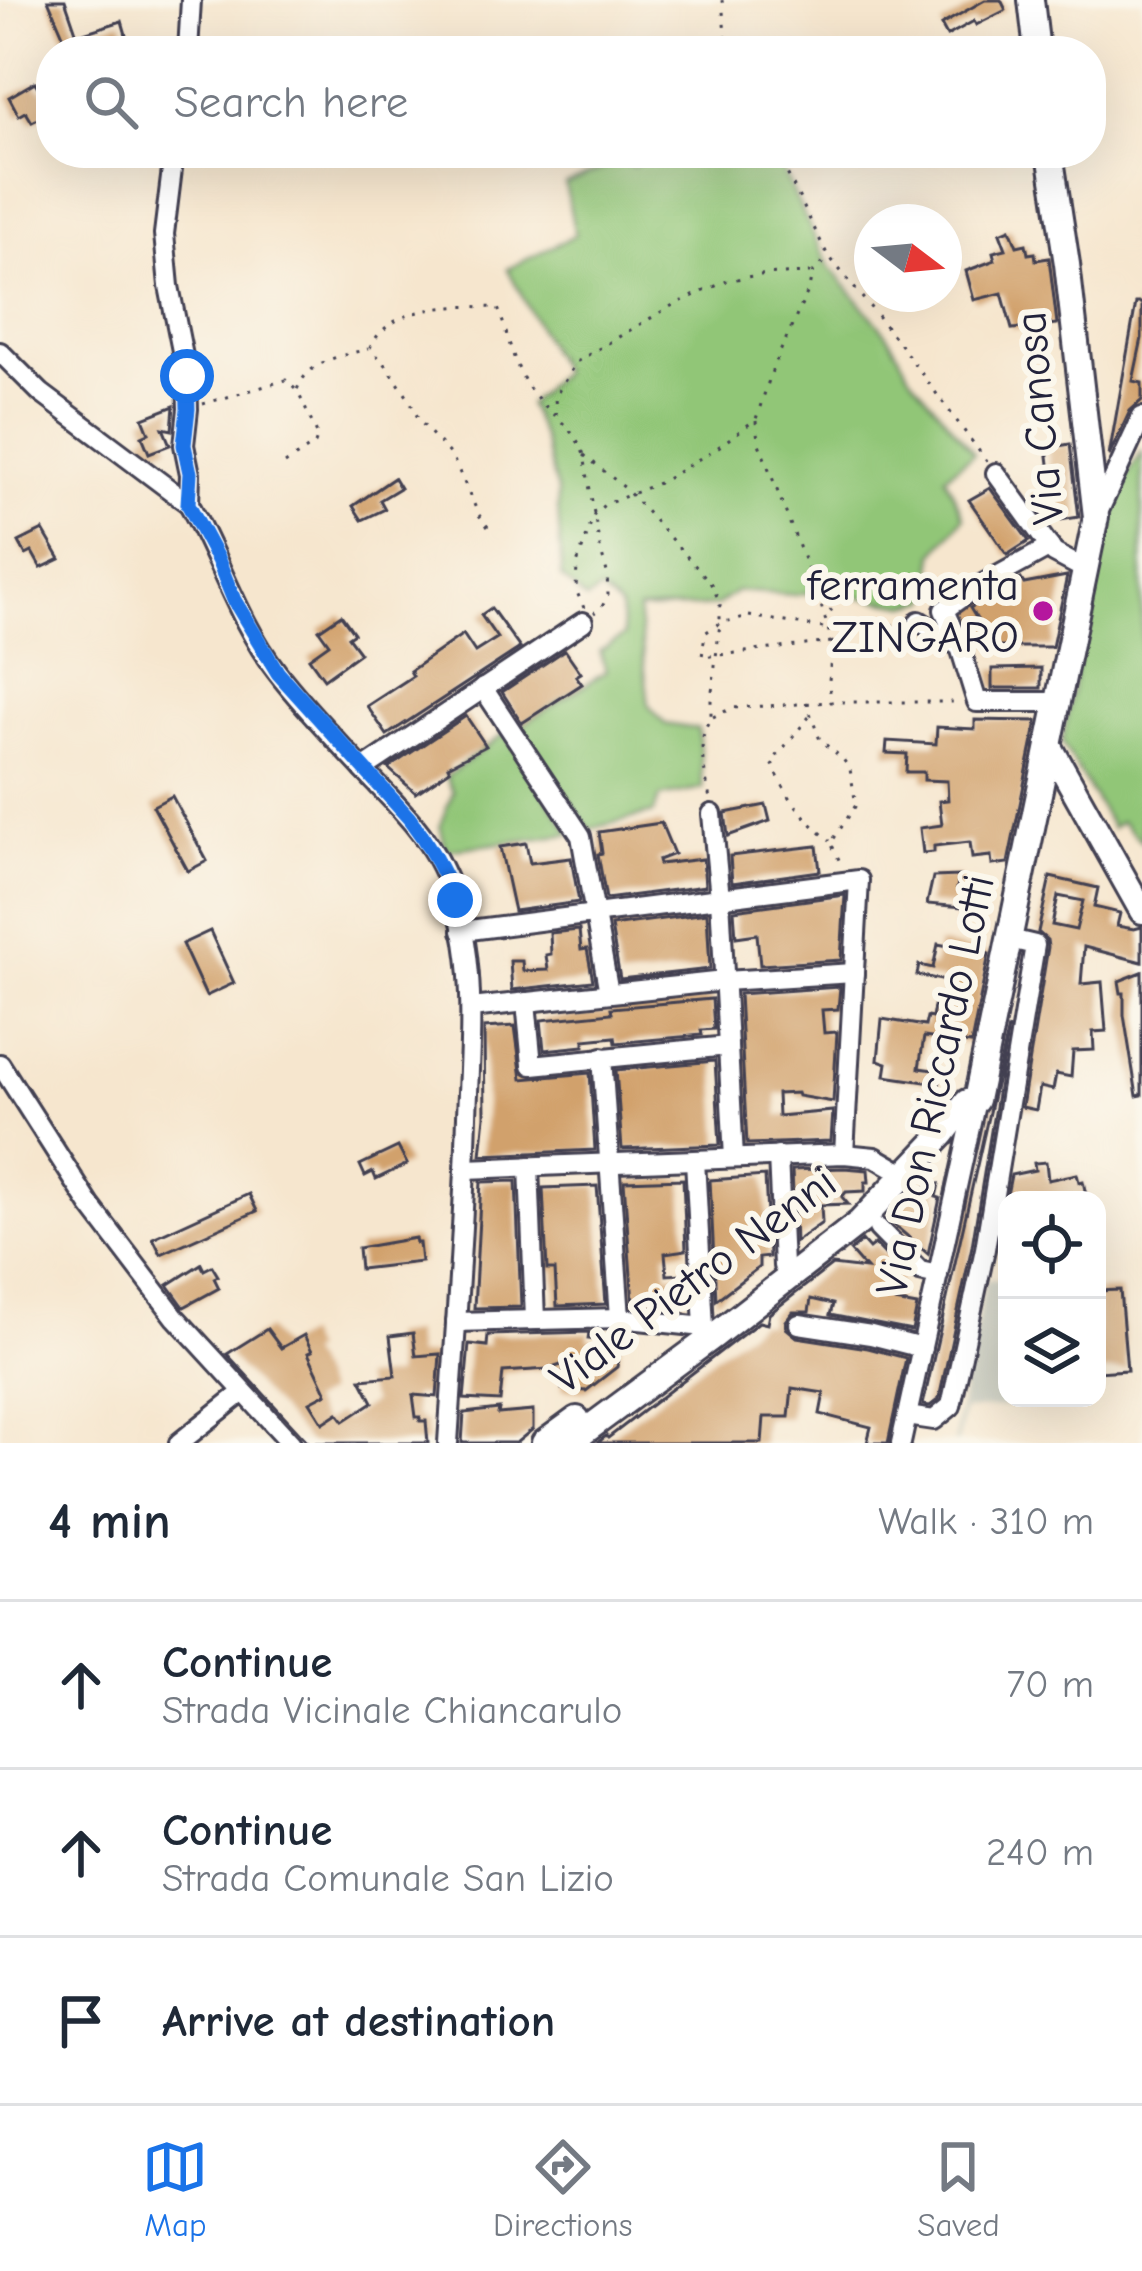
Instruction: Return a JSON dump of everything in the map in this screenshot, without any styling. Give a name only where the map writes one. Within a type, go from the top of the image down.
[{"type":"main road","points":[[1031,0],[1035,36]]},
{"type":"main road","name":"Via Canosa","points":[[1049,745],[1096,517],[1052,168]]},
{"type":"main road","points":[[1049,745],[1142,911]]},
{"type":"main road","name":"Via Don Riccardo Lotti","points":[[976,1100],[1049,745]]},
{"type":"main road","name":"Viale Pietro Nenni","points":[[569,1443],[860,1222],[944,1134],[967,1102],[976,1100]]},
{"type":"main road","name":"Viale Pietro Nenni","points":[[544,1443],[704,1327],[845,1214],[899,1181]]},
{"type":"street","points":[[189,36],[191,0]]},
{"type":"street","points":[[172,168],[164,248],[187,376],[188,504]]},
{"type":"street","points":[[0,352],[40,393],[188,504],[256,641],[278,673],[409,818],[442,868],[455,900],[471,1008],[448,1443]]},
{"type":"street","points":[[1096,517],[1142,417]]},
{"type":"street","points":[[996,473],[1054,553],[1086,570]]},
{"type":"street","points":[[1050,547],[944,610],[977,702],[1058,702]]},
{"type":"street","points":[[919,621],[960,647]]},
{"type":"street","points":[[363,769],[583,622]]},
{"type":"street","points":[[482,688],[581,836],[609,993]]},
{"type":"street","points":[[712,814],[734,1158]]},
{"type":"street","points":[[461,931],[859,880],[844,1154]]},
{"type":"street","points":[[908,1416],[934,1420],[952,1406],[986,1249],[1035,945],[1010,939]]},
{"type":"street","points":[[471,1008],[724,981],[854,973]]},
{"type":"street","points":[[526,1002],[532,1064],[728,1046]]},
{"type":"street","points":[[602,1057],[620,1318]]},
{"type":"street","points":[[0,1064],[90,1205],[176,1318],[291,1443]]},
{"type":"street","name":"Via Don Riccardo Lotti","points":[[902,1443],[976,1100]]},
{"type":"street","points":[[466,1168],[844,1154],[875,1157],[899,1181]]},
{"type":"street","points":[[778,1156],[783,1266]]},
{"type":"street","points":[[456,1322],[620,1318],[704,1327],[695,1160]]},
{"type":"street","points":[[529,1166],[535,1320]]},
{"type":"street","points":[[878,1228],[920,1271],[938,1275]]},
{"type":"street","points":[[799,1324],[922,1348]]},
{"type":"street","points":[[179,1443],[243,1392]]},
{"type":"path","points":[[722,0],[724,36]]},
{"type":"path","points":[[784,168],[829,257],[996,473]]},
{"type":"path","points":[[829,257],[812,273],[756,419],[758,441],[818,593],[832,642],[831,702]]},
{"type":"path","points":[[556,416],[555,397],[576,362],[674,305],[727,280],[812,273]]},
{"type":"path","points":[[297,390],[301,378],[320,364],[370,348],[388,323],[406,315],[469,305],[498,308],[523,378],[581,445],[584,455],[608,572],[608,595],[602,607],[583,622]]},
{"type":"path","points":[[370,348],[386,365],[419,420],[453,458],[488,527]]},
{"type":"path","points":[[188,409],[286,380],[297,390],[318,436],[315,444],[285,464]]},
{"type":"path","points":[[583,622],[585,611],[576,590],[578,564],[595,515],[604,505],[661,482],[756,419]]},
{"type":"path","points":[[584,455],[631,495],[710,582],[720,602],[711,718]]},
{"type":"path","points":[[818,593],[848,632]]},
{"type":"path","points":[[848,632],[832,642],[702,657],[705,633],[720,622],[749,616],[848,632],[919,621]]},
{"type":"path","points":[[712,814],[701,741],[711,718],[732,708],[977,702]]},
{"type":"path","points":[[806,703],[820,740],[850,769],[856,805],[832,843]]},
{"type":"path","points":[[809,717],[772,762],[777,777],[811,825],[832,843],[849,882]]},
{"type":"shaded area","points":[[998,1279],[998,1407],[1006,1407],[964,1410],[958,1443],[954,1443],[957,1419],[986,1280]]},
{"type":"green space","points":[[605,168],[781,168],[828,265],[854,295],[854,312],[868,312],[887,334],[912,378],[974,453],[945,476],[964,517],[935,553],[929,600],[907,605],[825,591],[795,595],[737,591],[716,606],[638,610],[649,706],[665,724],[698,729],[703,789],[660,797],[653,813],[589,829],[520,727],[606,671],[600,651],[624,636],[620,607],[600,591],[586,600],[562,578],[557,491],[528,404],[561,372],[508,269],[575,235],[565,184]]},
{"type":"green space","points":[[1142,452],[1142,842],[1121,821],[1112,828],[1062,743],[1107,509]]},
{"type":"green space","points":[[505,733],[571,834],[446,850],[440,825],[453,792],[446,777]]},
{"type":"building","points":[[48,0],[65,0],[77,35],[122,21],[126,36],[64,36]]},
{"type":"building","points":[[985,0],[1001,0],[1006,10],[947,36],[941,25]]},
{"type":"building","points":[[35,82],[36,120],[32,122],[26,112],[19,116],[9,97]]},
{"type":"building","points":[[1010,229],[1017,246],[1026,244],[1028,254],[1035,253],[1036,260],[1049,258],[1057,324],[1012,329],[1002,293],[974,300],[966,271],[995,260],[993,252],[1006,249],[1000,233]]},
{"type":"building","points":[[1136,303],[1142,303],[1142,338],[1133,381],[1142,383],[1142,400],[1130,411],[1109,456]]},
{"type":"building","points":[[174,406],[172,430],[163,428],[170,445],[149,453],[142,436],[149,433],[143,418]]},
{"type":"building","points":[[1070,444],[1079,517],[1048,522],[1039,498],[1053,496],[1047,448]]},
{"type":"building","points":[[394,478],[400,488],[380,500],[385,509],[362,520],[353,506]]},
{"type":"building","points":[[990,488],[1029,541],[1007,555],[969,500]]},
{"type":"building","points":[[43,530],[60,559],[41,568],[19,542]]},
{"type":"building","points":[[1067,576],[1052,647],[994,647],[970,608],[1021,579],[1024,584]]},
{"type":"building","points":[[491,608],[520,648],[387,735],[367,706],[463,634],[475,652],[497,638],[481,615]]},
{"type":"building","points":[[341,615],[360,653],[324,679],[309,658],[329,644],[319,630]]},
{"type":"building","points":[[565,650],[581,673],[576,676],[582,684],[522,723],[502,692]]},
{"type":"building","points":[[1041,668],[1041,688],[992,688],[992,669]]},
{"type":"building","points":[[466,716],[486,746],[448,766],[450,770],[416,793],[388,768]]},
{"type":"building","points":[[975,720],[1037,721],[1008,863],[992,865],[991,856],[972,858],[970,842],[934,846],[934,852],[923,853],[920,828],[942,825],[939,801],[948,800],[947,781],[924,780],[924,772],[906,772],[907,754],[886,753],[887,741],[936,744],[937,727],[975,729]]},
{"type":"building","points":[[172,796],[207,861],[188,871],[153,806]]},
{"type":"building","points":[[766,805],[770,821],[728,836],[725,813]]},
{"type":"building","points":[[661,823],[674,854],[658,860],[659,864],[703,859],[705,886],[606,899],[599,832]]},
{"type":"building","points":[[526,843],[530,863],[571,858],[579,902],[514,911],[500,847]]},
{"type":"building","points":[[817,846],[820,871],[732,883],[730,856]]},
{"type":"building","points":[[959,876],[962,907],[927,904],[933,877]]},
{"type":"building","points":[[1050,877],[1098,888],[1094,907],[1120,913],[1117,926],[1142,927],[1142,962],[1084,947],[1081,984],[1102,982],[1106,1031],[1093,1032],[1094,1050],[1073,1051],[1071,1077],[1056,1074],[1053,1090],[1040,1087],[1036,1110],[1022,1107],[1048,947],[1038,932]],"holes":[[[1058,896],[1083,901],[1076,930],[1052,925]]]},
{"type":"building","points":[[845,895],[841,960],[760,965],[757,934],[736,937],[734,910]]},
{"type":"building","points":[[707,913],[710,969],[620,979],[611,926]]},
{"type":"building","points":[[579,930],[593,981],[512,990],[510,961],[522,961],[523,971],[548,970],[550,933]]},
{"type":"building","points":[[210,931],[234,983],[206,996],[182,944]]},
{"type":"building","points":[[938,944],[989,954],[971,1044],[924,1037],[919,1068],[941,1071],[939,1084],[885,1076],[887,1063],[878,1060],[882,1019],[925,1026],[935,1001],[943,1002],[946,981],[917,975],[919,965],[933,968]]},
{"type":"building","points":[[1142,972],[1142,1095],[1137,1096],[1119,981]]},
{"type":"building","points":[[840,987],[838,1009],[822,1010],[824,1033],[837,1032],[833,1102],[797,1093],[777,1094],[778,1116],[833,1111],[831,1141],[747,1144],[739,994]]},
{"type":"building","points":[[712,999],[714,1029],[701,1030],[702,1035],[616,1043],[615,1037],[544,1050],[541,1020]]},
{"type":"building","points":[[515,1026],[522,1079],[590,1073],[595,1150],[481,1155],[484,1028]]},
{"type":"building","points":[[1008,1028],[972,1246],[939,1399],[923,1405]]},
{"type":"building","points":[[715,1061],[720,1145],[622,1149],[616,1070]]},
{"type":"building","points":[[398,1147],[407,1164],[376,1179],[373,1172],[365,1176],[360,1165]]},
{"type":"building","points":[[1046,1162],[1048,1180],[1077,1174],[1085,1191],[1008,1191],[1011,1175],[1035,1170],[1034,1163]]},
{"type":"building","points":[[792,1170],[868,1170],[865,1191],[846,1192],[842,1197],[848,1204],[821,1205],[822,1223],[795,1242]]},
{"type":"building","points":[[765,1176],[769,1257],[759,1258],[759,1267],[716,1300],[710,1180]]},
{"type":"building","points":[[683,1179],[686,1250],[665,1253],[667,1275],[682,1274],[684,1311],[637,1306],[633,1303],[624,1181]]},
{"type":"building","points":[[516,1181],[521,1307],[474,1308],[481,1182]]},
{"type":"building","points":[[939,1184],[928,1254],[892,1223],[899,1204]]},
{"type":"building","points":[[597,1186],[606,1304],[557,1306],[555,1270],[547,1270],[543,1188]]},
{"type":"building","points":[[249,1194],[257,1211],[161,1254],[153,1238]]},
{"type":"building","points":[[415,1238],[421,1262],[360,1269],[358,1248]]},
{"type":"building","points":[[862,1241],[869,1249],[875,1244],[893,1263],[887,1271],[901,1274],[895,1302],[917,1306],[912,1331],[830,1315],[833,1304],[811,1299],[809,1312],[793,1312],[786,1328],[797,1337],[906,1358],[888,1443],[867,1443],[871,1427],[820,1414],[824,1393],[792,1388],[789,1417],[764,1417],[762,1443],[597,1443],[759,1322],[767,1324],[769,1314],[832,1265],[866,1269],[850,1251]]},
{"type":"building","points":[[201,1264],[204,1270],[212,1266],[219,1288],[184,1307],[168,1285]]},
{"type":"building","points":[[1120,1290],[1127,1370],[1106,1371],[1106,1291]]},
{"type":"building","points":[[267,1329],[281,1348],[304,1335],[327,1393],[310,1402],[323,1423],[338,1413],[344,1421],[373,1402],[361,1379],[395,1376],[390,1336],[413,1333],[416,1356],[440,1354],[437,1397],[413,1395],[416,1417],[426,1421],[428,1443],[309,1443],[227,1354]]},
{"type":"building","points":[[589,1332],[588,1339],[621,1343],[617,1367],[586,1391],[562,1389],[564,1364],[503,1372],[500,1401],[464,1399],[469,1344],[487,1346],[488,1335]]},
{"type":"building","points":[[499,1409],[498,1414],[533,1411],[533,1429],[516,1443],[462,1443],[464,1413]]},
{"type":"place","name":"ferramenta ZINGARO","points":[[1043,611]]},
{"type":"route","points":[[187,376],[188,504],[234,600],[278,673],[428,843],[455,900]]}]
